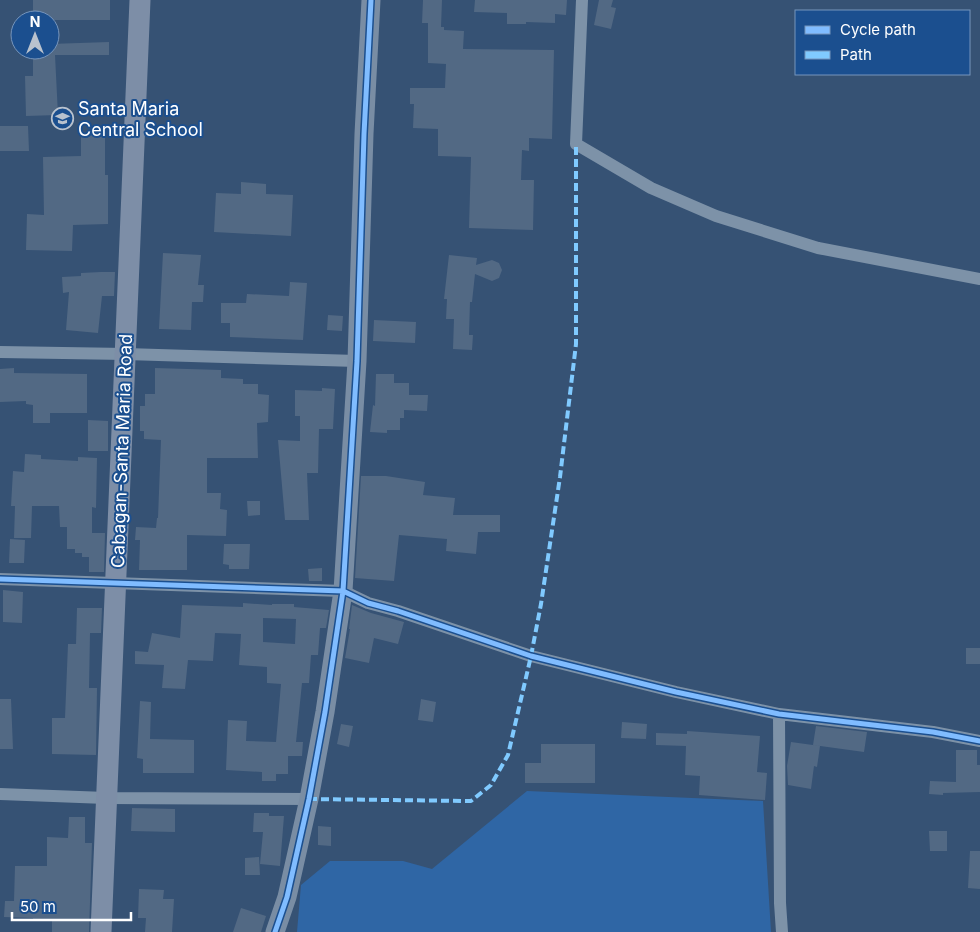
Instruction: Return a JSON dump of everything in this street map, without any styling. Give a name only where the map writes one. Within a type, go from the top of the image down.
[{"type":"main road","name":"Cabagan-Santa Maria Road","points":[[101,932],[140,0]]},
{"type":"street","points":[[275,932],[287,897],[309,799],[325,712],[343,590],[357,361],[364,134],[371,0]]},
{"type":"street","points":[[582,0],[576,144],[651,188],[716,216],[818,248],[980,279]]},
{"type":"street","points":[[0,352],[357,361]]},
{"type":"street","points":[[0,579],[343,590],[368,603],[398,611],[531,656],[676,692],[779,714],[933,732],[980,741]]},
{"type":"street","points":[[779,714],[780,903],[782,932]]},
{"type":"street","points":[[0,794],[106,798],[309,799]]},
{"type":"shaded area","points":[[527,791],[763,801],[771,932],[297,932],[301,885],[330,861],[403,861],[432,869]]},
{"type":"building","points":[[33,0],[110,0],[110,20],[60,20],[60,10],[33,10]]},
{"type":"building","points":[[423,0],[442,0],[441,27],[444,27],[444,30],[464,31],[463,49],[554,50],[552,139],[529,138],[529,151],[522,150],[521,180],[534,180],[533,230],[469,228],[471,157],[438,156],[438,129],[413,128],[414,104],[410,104],[410,88],[445,88],[446,64],[428,63],[428,23],[422,23]]},
{"type":"building","points":[[475,0],[567,0],[566,15],[555,14],[555,23],[526,22],[526,24],[507,24],[507,13],[474,12]]},
{"type":"building","points":[[599,0],[613,0],[611,7],[616,8],[611,29],[594,25]]},
{"type":"building","points":[[109,42],[109,55],[60,55],[60,44]]},
{"type":"building","points":[[33,60],[55,60],[58,115],[26,116],[25,76],[33,76]]},
{"type":"building","points":[[0,126],[28,126],[29,151],[0,151]]},
{"type":"building","points":[[81,135],[105,135],[105,175],[108,175],[108,224],[73,225],[72,251],[26,250],[27,214],[44,215],[43,157],[81,156]]},
{"type":"building","points":[[241,182],[266,184],[266,194],[293,195],[291,236],[214,232],[216,193],[241,194]]},
{"type":"building","points":[[163,253],[201,255],[198,285],[204,285],[203,302],[192,302],[191,330],[159,329]]},
{"type":"building","points":[[449,255],[477,258],[476,265],[492,260],[499,263],[502,270],[499,278],[492,281],[475,274],[472,302],[470,302],[469,335],[473,335],[472,350],[453,349],[454,319],[446,319],[447,299],[444,299]]},
{"type":"building","points":[[115,272],[114,296],[102,296],[98,333],[66,330],[69,292],[63,293],[62,277],[81,276],[81,273]]},
{"type":"building","points":[[290,282],[307,283],[303,340],[230,337],[230,323],[221,323],[221,303],[246,303],[247,294],[289,296]]},
{"type":"building","points":[[328,315],[343,316],[342,331],[327,330]]},
{"type":"building","points":[[374,320],[416,322],[415,343],[373,341]]},
{"type":"building","points":[[14,368],[14,373],[87,374],[87,413],[50,413],[50,423],[33,423],[33,405],[26,404],[26,401],[0,402],[0,369]]},
{"type":"building","points":[[155,368],[221,370],[221,378],[243,379],[243,384],[258,384],[258,394],[269,395],[268,422],[257,423],[258,458],[207,458],[207,493],[221,493],[220,509],[227,510],[226,536],[187,535],[187,570],[139,570],[140,540],[135,540],[136,527],[156,528],[158,518],[161,440],[144,439],[144,431],[140,431],[140,406],[145,406],[145,394],[155,394]]},
{"type":"building","points":[[376,374],[394,374],[394,383],[409,383],[409,395],[428,395],[427,411],[404,410],[404,418],[400,418],[400,430],[387,430],[387,433],[370,432],[373,405],[375,406]]},
{"type":"building","points":[[322,388],[335,389],[333,429],[319,429],[318,473],[307,473],[309,520],[285,520],[278,440],[300,441],[300,416],[295,416],[295,390],[322,391]]},
{"type":"building","points":[[88,420],[108,421],[108,451],[88,451]]},
{"type":"building","points":[[25,454],[41,455],[41,459],[78,461],[78,457],[97,458],[96,508],[92,507],[92,533],[105,533],[104,572],[89,572],[89,557],[82,557],[82,553],[75,553],[75,549],[67,549],[67,527],[60,527],[59,506],[32,506],[31,538],[14,538],[15,506],[11,506],[13,471],[24,472]]},
{"type":"building","points":[[361,476],[386,476],[425,482],[423,495],[455,498],[453,515],[500,515],[500,532],[478,532],[476,554],[446,551],[447,539],[399,535],[394,581],[355,578]]},
{"type":"building","points":[[247,501],[260,501],[260,515],[248,516]]},
{"type":"building","points":[[10,539],[25,540],[24,563],[9,563]]},
{"type":"building","points":[[224,544],[250,544],[249,569],[229,569],[229,565],[223,564]]},
{"type":"building","points":[[322,568],[322,581],[309,581],[308,569]]},
{"type":"building","points":[[3,590],[23,592],[22,623],[3,622]]},
{"type":"building","points":[[243,603],[294,604],[294,607],[329,610],[326,628],[320,628],[318,655],[311,655],[309,683],[302,683],[296,742],[303,742],[302,756],[288,756],[288,774],[276,774],[276,781],[262,781],[262,772],[226,770],[228,720],[247,721],[246,741],[276,742],[281,684],[267,683],[267,667],[239,665],[241,634],[215,633],[213,661],[188,660],[185,689],[162,688],[164,665],[135,664],[135,651],[148,652],[152,633],[180,638],[182,605],[243,607]],"holes":[[[263,618],[296,619],[295,644],[263,642]]]},
{"type":"building","points":[[352,605],[371,613],[404,622],[398,644],[374,638],[369,663],[345,658]]},
{"type":"building","points":[[77,608],[102,608],[101,633],[90,633],[89,688],[97,688],[96,755],[52,754],[52,718],[65,718],[68,644],[76,644]]},
{"type":"building","points":[[966,648],[980,648],[980,664],[966,664]]},
{"type":"building","points":[[0,699],[11,699],[13,749],[0,749]]},
{"type":"building","points":[[421,699],[436,702],[433,722],[418,720]]},
{"type":"building","points":[[140,701],[151,702],[150,739],[194,740],[194,773],[143,773],[143,759],[137,758]]},
{"type":"building","points":[[622,722],[647,724],[646,739],[621,738]]},
{"type":"building","points":[[341,724],[353,726],[349,747],[337,744]]},
{"type":"building","points":[[816,726],[867,732],[864,752],[813,745]]},
{"type":"building","points":[[687,731],[760,736],[757,772],[767,773],[765,800],[699,795],[700,776],[685,775],[686,746],[656,745],[656,733],[687,734]]},
{"type":"building","points":[[791,742],[820,746],[817,767],[814,766],[811,789],[788,785],[787,766]]},
{"type":"building","points":[[541,744],[595,744],[595,783],[525,783],[525,763],[541,763]]},
{"type":"building","points":[[956,750],[977,750],[977,765],[980,765],[980,792],[943,793],[943,795],[929,794],[930,781],[956,782]]},
{"type":"building","points":[[132,808],[175,809],[175,832],[131,831]]},
{"type":"building","points":[[254,813],[284,816],[280,866],[260,864],[263,832],[253,832]]},
{"type":"building","points":[[69,817],[85,817],[85,843],[92,843],[89,932],[52,932],[52,921],[4,917],[5,901],[14,901],[15,866],[47,866],[47,837],[68,838]]},
{"type":"building","points":[[318,826],[331,827],[331,846],[318,845]]},
{"type":"building","points":[[929,831],[947,831],[947,851],[930,851]]},
{"type":"building","points":[[970,851],[980,851],[980,889],[968,888]]},
{"type":"building","points":[[259,857],[260,875],[245,875],[245,858]]},
{"type":"building","points":[[139,889],[164,890],[163,899],[174,899],[172,932],[145,932],[146,918],[138,918]]},
{"type":"building","points":[[241,908],[266,916],[261,932],[233,932]]},
{"type":"marked path","points":[[309,799],[471,801],[491,785],[508,755],[541,604],[560,477],[576,344],[576,144]]},
{"type":"cycle path","points":[[275,932],[287,897],[309,799],[325,712],[343,591],[357,361],[364,134],[371,0]]},
{"type":"cycle path","points":[[0,579],[343,591],[368,603],[398,611],[531,656],[676,692],[779,714],[933,732],[980,741]]},
{"type":"place","name":"Santa Maria Central School","points":[[62,119]]}]
